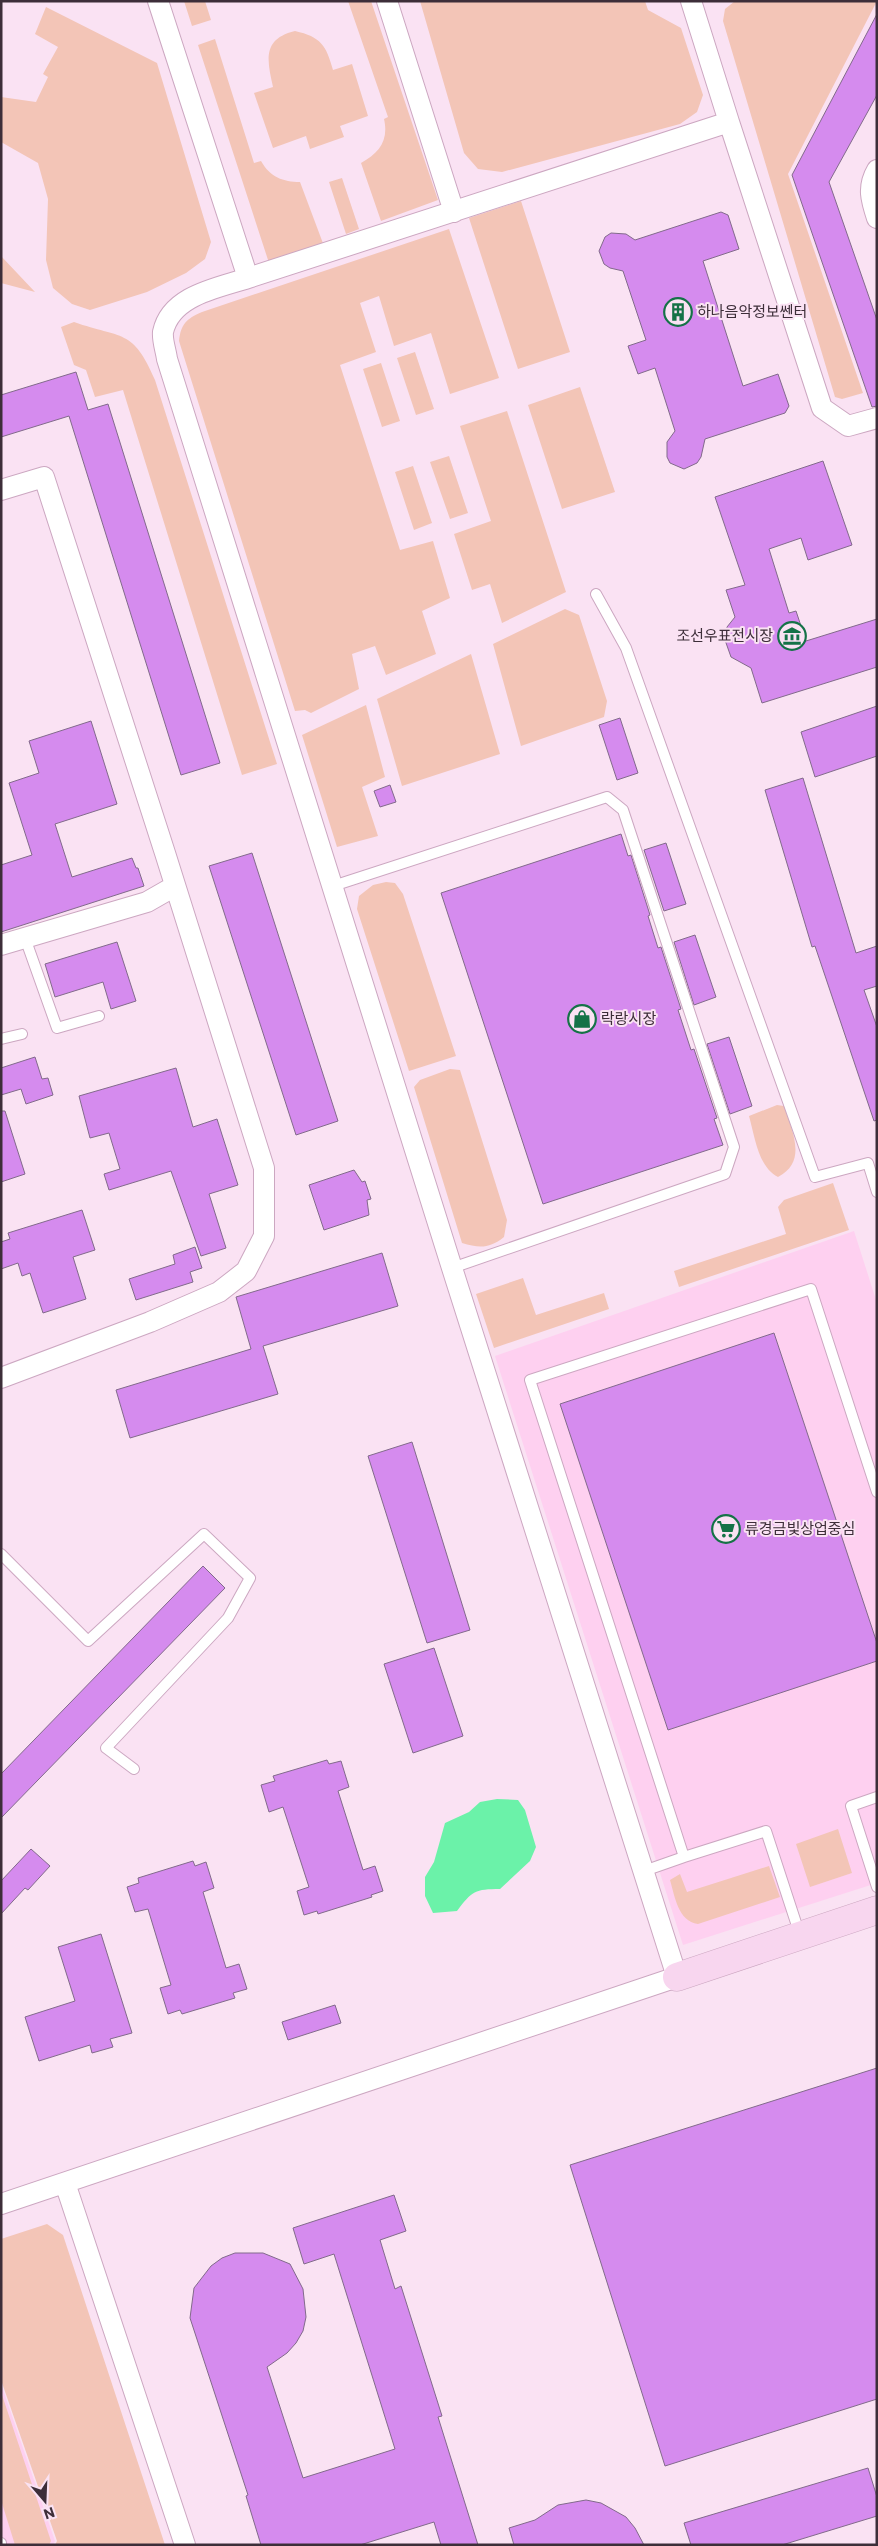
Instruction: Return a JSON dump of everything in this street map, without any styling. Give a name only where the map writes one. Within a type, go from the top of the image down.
[{"type":"main road","points":[[677,1977],[877,1910]]},
{"type":"street","points":[[158,1],[248,278]]},
{"type":"street","points":[[387,1],[454,212]]},
{"type":"street","points":[[690,1],[822,408],[848,426],[877,418]]},
{"type":"street","points":[[1,2204],[677,1977],[167,359],[163,333],[174,309],[198,295],[729,122]]},
{"type":"street","points":[[877,170],[871,181],[871,200],[877,218]]},
{"type":"street","points":[[1,490],[44,477],[264,1168],[264,1236],[246,1272],[219,1292],[150,1322],[1,1378]]},
{"type":"street","points":[[1,945],[147,902],[175,886]]},
{"type":"street","points":[[65,2183],[185,2545]]},
{"type":"lane","points":[[596,594],[626,648],[816,1177],[868,1163],[877,1192]]},
{"type":"lane","points":[[333,886],[607,797],[623,810],[734,1148],[725,1174],[452,1268]]},
{"type":"lane","points":[[25,938],[57,1028],[99,1016]]},
{"type":"lane","points":[[1,1039],[22,1034]]},
{"type":"lane","points":[[684,1857],[530,1380],[811,1289],[877,1492]]},
{"type":"lane","points":[[1,1554],[88,1641],[204,1534],[250,1578],[228,1618],[106,1748],[134,1769]]},
{"type":"lane","points":[[877,1797],[850,1806],[877,1887]]},
{"type":"lane","points":[[644,1871],[766,1831],[800,1936]]},
{"type":"shaded area","points":[[184,1],[205,1],[211,20],[192,26]]},
{"type":"shaded area","points":[[348,1],[371,1],[438,200],[381,221],[361,163],[373,155],[381,146],[385,134],[384,119],[388,117]]},
{"type":"shaded area","points":[[420,1],[645,1],[648,10],[681,28],[703,95],[697,112],[680,124],[502,172],[478,169],[464,153]]},
{"type":"shaded area","points":[[735,1],[877,1],[788,174],[863,393],[842,399],[835,397],[723,21],[725,9]]},
{"type":"shaded area","points":[[46,7],[157,63],[211,242],[205,259],[186,273],[147,292],[90,310],[72,304],[53,288],[46,260],[48,199],[38,163],[1,142],[1,97],[36,102],[48,77],[43,74],[58,47],[35,34]]},
{"type":"shaded area","points":[[295,31],[311,36],[321,43],[328,54],[333,70],[352,64],[368,116],[340,126],[344,137],[310,149],[306,136],[273,148],[254,93],[273,87],[269,68],[269,52],[277,39]]},
{"type":"shaded area","points":[[215,39],[254,163],[261,161],[268,171],[283,180],[300,182],[324,246],[269,263],[198,45]]},
{"type":"shaded area","points":[[342,178],[359,229],[346,234],[329,182]]},
{"type":"shaded area","points":[[521,201],[570,352],[518,369],[469,218]]},
{"type":"shaded area","points":[[449,229],[499,378],[450,394],[431,333],[394,346],[379,296],[360,303],[376,352],[340,365],[400,550],[433,541],[450,598],[422,611],[436,654],[386,675],[375,646],[352,654],[359,689],[311,713],[305,710],[295,711],[179,341],[181,330],[188,320],[202,312]]},
{"type":"shaded area","points":[[1,256],[35,292],[1,283]]},
{"type":"shaded area","points":[[74,322],[115,334],[132,343],[140,351],[155,380],[277,764],[242,775],[123,390],[95,397],[86,370],[74,365],[61,327]]},
{"type":"shaded area","points":[[415,352],[434,409],[416,415],[397,358]]},
{"type":"shaded area","points":[[381,363],[400,421],[382,427],[363,369]]},
{"type":"shaded area","points":[[580,387],[615,492],[562,509],[528,405]]},
{"type":"shaded area","points":[[507,411],[566,592],[502,623],[490,584],[472,590],[454,534],[491,521],[460,426]]},
{"type":"shaded area","points":[[449,456],[468,513],[450,519],[430,462]]},
{"type":"shaded area","points":[[413,466],[432,523],[414,530],[395,472]]},
{"type":"shaded area","points":[[565,609],[579,615],[607,701],[604,717],[521,746],[493,644]]},
{"type":"shaded area","points":[[471,654],[500,754],[402,786],[377,699]]},
{"type":"shaded area","points":[[366,705],[385,777],[362,787],[378,836],[337,847],[302,735]]},
{"type":"shaded area","points":[[386,882],[395,883],[403,894],[456,1056],[409,1071],[357,909],[359,896],[373,885]]},
{"type":"shaded area","points":[[450,1069],[460,1070],[507,1220],[504,1237],[489,1245],[474,1246],[462,1243],[414,1087],[420,1080]]},
{"type":"shaded area","points":[[777,1105],[784,1106],[794,1135],[795,1145],[793,1163],[778,1177],[766,1166],[758,1151],[749,1116]]},
{"type":"shaded area","points":[[833,1183],[849,1230],[679,1287],[674,1271],[786,1234],[778,1207],[784,1200]]},
{"type":"shaded area","points":[[854,1231],[877,1303],[877,1883],[683,1945],[495,1356]]},
{"type":"shaded area","points":[[523,1278],[536,1315],[604,1293],[609,1309],[494,1348],[476,1294]]},
{"type":"shaded area","points":[[497,1799],[518,1800],[525,1810],[536,1847],[530,1861],[500,1889],[475,1892],[457,1911],[433,1913],[425,1896],[425,1877],[434,1862],[445,1823],[469,1812],[480,1802]]},
{"type":"shaded area","points":[[838,1829],[852,1873],[810,1887],[796,1844]]},
{"type":"shaded area","points":[[769,1866],[780,1897],[698,1924],[686,1918],[678,1907],[670,1880],[680,1874],[687,1892]]},
{"type":"shaded area","points":[[47,2224],[63,2235],[165,2545],[55,2545],[57,2541],[1,2380],[1,2239]]},
{"type":"shaded area","points":[[1,2384],[55,2541],[53,2545],[1,2545]]},
{"type":"shaded area","points":[[1,2392],[51,2541],[49,2545],[15,2545],[1,2500]]},
{"type":"building","points":[[877,14],[877,95],[829,182],[877,320],[877,406],[872,407],[792,175]]},
{"type":"building","name":"하나음악정보쎈터","points":[[721,212],[728,215],[739,249],[703,261],[743,386],[778,374],[789,406],[785,413],[705,439],[701,457],[697,463],[684,469],[670,463],[667,457],[667,442],[675,431],[655,368],[638,374],[628,346],[646,340],[623,271],[610,268],[604,264],[599,251],[605,237],[611,233],[626,234],[635,240]]},
{"type":"building","points":[[76,372],[88,410],[108,404],[220,763],[181,775],[69,416],[1,437],[1,395]]},
{"type":"building","points":[[823,461],[852,545],[808,560],[801,538],[769,549],[789,613],[796,611],[806,641],[877,619],[877,667],[762,703],[751,668],[731,657],[725,640],[727,627],[735,617],[726,590],[745,585],[715,497]]},
{"type":"building","points":[[877,706],[877,756],[815,777],[801,732]]},
{"type":"building","points":[[620,718],[638,773],[617,780],[599,725]]},
{"type":"building","points":[[91,721],[117,804],[55,824],[72,877],[132,858],[136,868],[138,868],[144,886],[1,932],[1,865],[32,855],[9,783],[39,773],[29,741]]},
{"type":"building","points":[[803,778],[856,953],[877,946],[877,986],[864,990],[877,1027],[877,1120],[874,1121],[815,946],[812,947],[765,790]]},
{"type":"building","points":[[390,785],[396,802],[380,807],[374,791]]},
{"type":"building","name":"락랑시장","points":[[621,834],[628,856],[631,855],[650,915],[648,916],[658,948],[661,947],[681,1009],[678,1010],[691,1050],[694,1049],[717,1118],[714,1119],[723,1145],[543,1204],[441,893]]},
{"type":"building","points":[[666,843],[686,904],[664,911],[644,850]]},
{"type":"building","points":[[252,853],[338,1121],[296,1135],[209,866]]},
{"type":"building","points":[[695,935],[716,997],[694,1005],[674,942]]},
{"type":"building","points":[[117,942],[136,1001],[111,1009],[103,982],[55,997],[45,964]]},
{"type":"building","points":[[729,1037],[752,1106],[730,1114],[707,1044]]},
{"type":"building","points":[[35,1057],[42,1079],[48,1078],[53,1095],[26,1104],[21,1089],[1,1095],[1,1068]]},
{"type":"building","points":[[176,1068],[193,1127],[217,1119],[238,1185],[209,1194],[226,1248],[201,1256],[171,1171],[109,1190],[104,1174],[120,1169],[109,1133],[90,1138],[79,1096]]},
{"type":"building","points":[[1,1111],[5,1111],[25,1174],[1,1182]]},
{"type":"building","points":[[354,1170],[362,1182],[365,1181],[371,1199],[367,1200],[369,1215],[324,1230],[309,1185]]},
{"type":"building","points":[[82,1210],[95,1250],[73,1257],[86,1299],[43,1313],[30,1273],[22,1276],[18,1263],[1,1269],[1,1242],[10,1239],[8,1233]]},
{"type":"building","points":[[195,1247],[202,1268],[190,1272],[193,1282],[136,1300],[129,1279],[175,1264],[173,1255]]},
{"type":"building","points":[[382,1253],[398,1306],[263,1346],[278,1394],[130,1438],[116,1390],[251,1349],[236,1297]]},
{"type":"building","points":[[774,1333],[877,1643],[877,1661],[668,1730],[560,1404]]},
{"type":"building","points":[[412,1442],[470,1630],[427,1643],[368,1456]]},
{"type":"building","points":[[203,1566],[225,1588],[1,1818],[1,1774]]},
{"type":"building","points":[[434,1648],[463,1736],[413,1753],[384,1664]]},
{"type":"building","points":[[327,1760],[329,1764],[341,1761],[349,1787],[338,1791],[363,1870],[375,1866],[383,1891],[371,1895],[372,1897],[318,1914],[317,1911],[304,1915],[297,1891],[309,1887],[283,1807],[269,1812],[261,1785],[275,1781],[273,1776]]},
{"type":"building","points":[[31,1849],[50,1866],[28,1890],[25,1888],[1,1914],[1,1881]]},
{"type":"building","points":[[193,1861],[195,1866],[206,1862],[214,1888],[203,1892],[226,1968],[239,1964],[247,1989],[233,1993],[235,1998],[182,2014],[180,2010],[168,2014],[160,1988],[171,1985],[148,1909],[135,1912],[127,1887],[139,1883],[138,1878]]},
{"type":"building","points":[[101,1934],[132,2033],[110,2039],[113,2047],[92,2053],[90,2045],[39,2061],[25,2017],[75,2001],[58,1947]]},
{"type":"building","points":[[335,2005],[341,2023],[288,2040],[282,2022]]},
{"type":"building","points":[[877,2068],[877,2399],[665,2466],[570,2165]]},
{"type":"building","points":[[394,2195],[406,2231],[380,2240],[395,2289],[401,2286],[442,2416],[438,2417],[478,2545],[441,2545],[434,2522],[360,2545],[261,2545],[246,2496],[248,2495],[190,2318],[194,2288],[211,2266],[222,2258],[235,2253],[263,2253],[290,2264],[303,2289],[306,2317],[303,2331],[287,2353],[267,2367],[303,2478],[395,2449],[334,2254],[304,2264],[293,2228]]},
{"type":"building","points":[[868,2468],[877,2497],[877,2516],[782,2545],[691,2545],[684,2523]]},
{"type":"building","points":[[586,2500],[601,2503],[626,2517],[635,2528],[644,2545],[514,2545],[509,2528],[535,2520],[558,2505]]},
{"type":"place","name":"하나음악정보쎈터","points":[[678,312]]},
{"type":"place","name":"조선우표전시장","points":[[792,636]]},
{"type":"place","name":"락랑시장","points":[[582,1019]]},
{"type":"place","name":"류경금빛상업중심","points":[[726,1529]]}]
